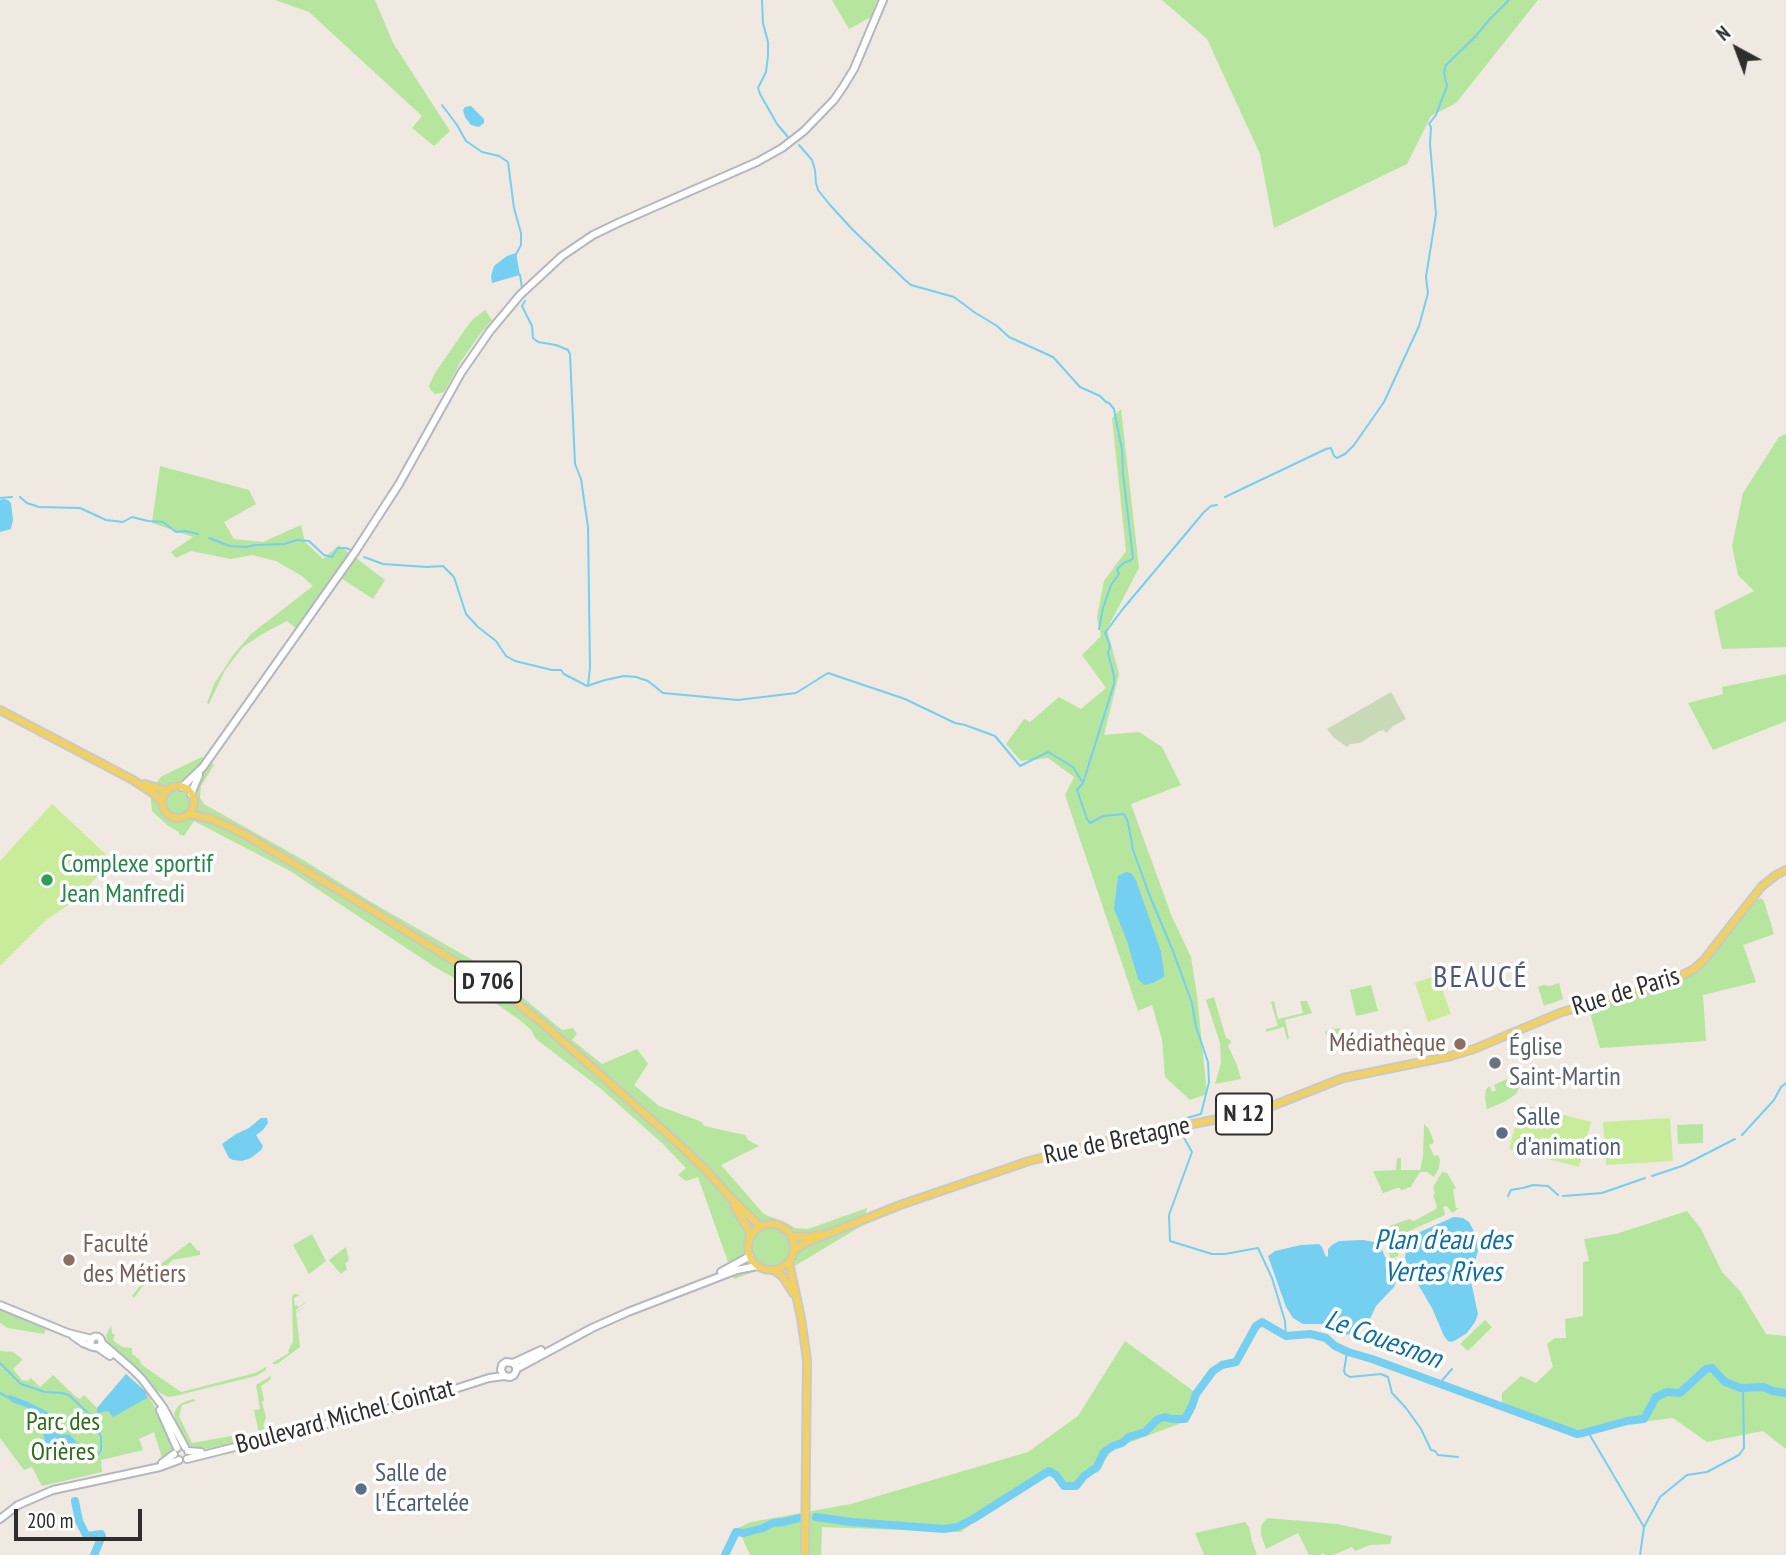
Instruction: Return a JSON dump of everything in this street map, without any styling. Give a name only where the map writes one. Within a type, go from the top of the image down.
[{"type":"main road","points":[[182,787],[203,767],[355,552],[399,484],[461,373],[490,331],[513,304],[562,256],[593,235],[757,162],[804,131],[834,100],[854,69],[883,0]]},
{"type":"main road","points":[[0,710],[133,780],[154,794],[170,816],[181,818],[189,814],[194,804],[191,794],[182,787],[167,791],[162,803]]},
{"type":"main road","points":[[191,794],[203,767]]},
{"type":"main road","points":[[133,780],[167,791]]},
{"type":"main road","name":"D 706","points":[[194,804],[212,819]]},
{"type":"main road","name":"D 706","points":[[189,814],[212,819],[244,834],[467,968],[518,1003],[682,1147],[761,1227]]},
{"type":"main road","name":"Rue de Paris","points":[[1470,1051],[1562,1012],[1656,988],[1686,975],[1703,961],[1762,887],[1786,870]]},
{"type":"main road","name":"Rue de Bretagne","points":[[793,1251],[805,1243],[925,1196],[1058,1152],[1255,1112],[1343,1077],[1470,1051]]},
{"type":"main road","name":"D 706","points":[[728,1195],[751,1237]]},
{"type":"main road","name":"Rue de Bretagne","points":[[791,1237],[808,1237],[849,1225]]},
{"type":"main road","points":[[761,1227],[782,1227],[791,1237],[793,1251],[785,1266],[765,1270],[757,1266],[750,1256],[748,1250],[751,1237],[761,1227]]},
{"type":"main road","points":[[750,1256],[726,1271],[592,1326],[547,1347],[514,1366],[512,1376],[504,1376],[501,1372],[505,1362],[514,1366],[541,1355],[592,1326],[737,1270],[757,1266]]},
{"type":"main road","points":[[789,1262],[807,1360],[805,1555]]},
{"type":"main road","points":[[774,1270],[783,1277],[796,1297]]},
{"type":"main road","points":[[0,1306],[95,1344],[132,1369],[163,1408],[182,1453]]},
{"type":"main road","points":[[68,1333],[77,1339],[95,1344]]},
{"type":"main road","points":[[541,1355],[547,1347]]},
{"type":"main road","name":"Boulevard Michel Cointat","points":[[477,1382],[501,1368]]},
{"type":"main road","name":"Boulevard Michel Cointat","points":[[0,1517],[16,1503],[39,1492],[161,1463],[182,1453],[214,1452],[411,1403],[504,1376]]},
{"type":"green space","points":[[275,0],[375,0],[393,43],[450,131],[434,146],[412,128],[422,116],[309,12]]},
{"type":"green space","points":[[832,0],[877,0],[871,17],[849,29]]},
{"type":"green space","points":[[1162,0],[1538,0],[1456,103],[1431,116],[1407,164],[1274,228],[1260,154],[1207,39]]},
{"type":"green space","points":[[485,310],[492,320],[461,361],[444,392],[435,394],[429,386],[435,373],[473,319]]},
{"type":"green space","points":[[1121,409],[1139,568],[1107,629],[1119,674],[1104,735],[1139,732],[1162,747],[1181,785],[1131,804],[1172,917],[1191,957],[1207,1094],[1190,1100],[1165,1077],[1162,1039],[1152,1005],[1138,1011],[1065,795],[1074,777],[1048,758],[1021,761],[1006,744],[1024,719],[1030,722],[1059,697],[1081,709],[1106,688],[1082,655],[1101,636],[1097,617],[1104,581],[1126,551],[1112,418]]},
{"type":"green space","points":[[1786,434],[1786,647],[1722,649],[1714,611],[1754,591],[1738,575],[1732,546],[1743,493],[1779,437]]},
{"type":"green space","points":[[160,466],[249,490],[256,504],[224,522],[234,539],[263,542],[301,525],[305,542],[323,559],[339,545],[385,580],[373,599],[341,578],[302,633],[287,621],[243,647],[225,670],[209,704],[207,703],[214,684],[251,634],[313,586],[302,576],[276,561],[252,555],[231,559],[191,551],[176,558],[171,552],[193,537],[152,523]]},
{"type":"green space","points":[[1786,674],[1786,721],[1713,750],[1688,703],[1723,694],[1722,687]]},
{"type":"green space","points":[[1391,692],[1406,719],[1386,733],[1384,730],[1379,731],[1360,743],[1347,747],[1327,729]]},
{"type":"green space","points":[[202,757],[214,765],[201,786],[200,798],[204,804],[476,962],[562,1030],[573,1028],[577,1034],[572,1040],[602,1064],[637,1049],[648,1064],[634,1085],[659,1106],[702,1122],[704,1126],[745,1135],[759,1146],[721,1165],[762,1212],[795,1228],[808,1229],[867,1208],[863,1225],[778,1276],[757,1271],[734,1279],[698,1177],[686,1181],[678,1175],[686,1168],[663,1144],[600,1088],[536,1039],[521,1021],[290,871],[194,821],[184,836],[179,834],[152,811],[150,790],[162,776]]},
{"type":"green space","name":"Complexe sportif Jean Manfredi","points":[[52,804],[112,860],[77,899],[46,920],[0,966],[0,861]]},
{"type":"green space","points":[[1761,898],[1774,934],[1743,945],[1756,982],[1703,995],[1706,1041],[1600,1048],[1589,1010],[1659,989],[1688,977],[1707,961],[1756,900]]},
{"type":"green space","points":[[1437,975],[1451,1014],[1428,1022],[1415,983]]},
{"type":"green space","points":[[1559,983],[1563,999],[1544,1006],[1538,987]]},
{"type":"green space","points":[[1371,985],[1378,1011],[1356,1016],[1350,990]]},
{"type":"green space","points":[[1214,997],[1241,1079],[1215,1084],[1221,1063],[1220,1043],[1206,1000]]},
{"type":"green space","points":[[1274,1001],[1278,1019],[1303,1013],[1300,1001],[1307,1001],[1312,1013],[1285,1020],[1289,1038],[1287,1040],[1284,1027],[1266,1032],[1266,1029],[1278,1026],[1271,1002]]},
{"type":"green space","points":[[1339,1028],[1344,1042],[1333,1041],[1325,1033],[1326,1031]]},
{"type":"green space","points":[[1519,1077],[1521,1084],[1516,1094],[1487,1109],[1486,1089],[1490,1086],[1492,1092],[1496,1090],[1494,1085]]},
{"type":"green space","points":[[1521,1104],[1591,1122],[1579,1167],[1509,1149]]},
{"type":"green space","points":[[1670,1118],[1673,1161],[1606,1165],[1603,1122]]},
{"type":"green space","points":[[1424,1124],[1434,1143],[1429,1145],[1434,1156],[1438,1155],[1440,1160],[1434,1177],[1427,1172],[1420,1172],[1410,1188],[1401,1191],[1397,1188],[1383,1193],[1373,1171],[1396,1170],[1397,1158],[1401,1158],[1401,1170],[1420,1170]]},
{"type":"green space","points":[[1703,1124],[1703,1143],[1678,1144],[1677,1125]]},
{"type":"green space","points":[[1442,1172],[1447,1173],[1456,1188],[1453,1190],[1456,1208],[1459,1208],[1452,1213],[1447,1206],[1443,1207],[1445,1215],[1407,1232],[1401,1240],[1398,1256],[1391,1259],[1386,1246],[1387,1227],[1409,1219],[1414,1221],[1436,1209],[1433,1187]]},
{"type":"green space","points":[[1687,1211],[1701,1229],[1722,1272],[1740,1291],[1766,1334],[1786,1336],[1786,1449],[1763,1431],[1707,1442],[1673,1418],[1567,1431],[1502,1404],[1502,1393],[1521,1376],[1536,1383],[1553,1367],[1547,1344],[1555,1338],[1566,1338],[1565,1319],[1583,1316],[1583,1262],[1589,1261],[1584,1239],[1616,1234]]},
{"type":"green space","points":[[312,1234],[326,1261],[309,1274],[293,1245]]},
{"type":"green space","points":[[190,1242],[200,1250],[200,1255],[173,1260],[142,1287],[134,1298],[132,1296],[162,1263]]},
{"type":"green space","points":[[346,1247],[349,1260],[345,1264],[347,1269],[341,1274],[329,1260]]},
{"type":"green space","points":[[294,1294],[300,1297],[294,1298],[295,1306],[299,1307],[303,1301],[305,1303],[296,1312],[307,1305],[296,1313],[300,1347],[277,1364],[273,1364],[289,1353],[293,1342]]},
{"type":"green space","points":[[0,1310],[46,1329],[44,1334],[8,1328],[0,1323]]},
{"type":"green space","points":[[1485,1320],[1492,1327],[1468,1351],[1460,1344]]},
{"type":"green space","points":[[111,1325],[115,1335],[113,1340],[122,1347],[132,1348],[132,1354],[142,1365],[181,1392],[255,1373],[266,1367],[266,1370],[256,1376],[168,1397],[157,1391],[107,1342],[106,1335]]},
{"type":"green space","points":[[1125,1341],[1192,1390],[1198,1400],[1184,1422],[1112,1449],[1098,1472],[1084,1476],[1078,1488],[1062,1490],[1053,1472],[1047,1473],[1037,1481],[1028,1480],[961,1532],[822,1527],[821,1555],[750,1555],[738,1528],[751,1522],[851,1504],[1028,1452],[1078,1416]]},
{"type":"green space","name":"Parc des Orières","points":[[0,1351],[13,1352],[21,1358],[13,1369],[22,1380],[28,1381],[31,1378],[40,1387],[53,1375],[75,1396],[80,1399],[84,1395],[97,1408],[126,1374],[146,1392],[174,1444],[172,1453],[163,1461],[154,1432],[139,1439],[143,1450],[101,1460],[102,1472],[42,1486],[32,1467],[24,1470],[0,1438]]},
{"type":"green space","points":[[271,1376],[270,1380],[261,1386],[266,1417],[263,1426],[269,1432],[287,1429],[289,1424],[296,1428],[252,1439],[252,1435],[259,1433],[254,1410],[260,1409],[256,1385]]},
{"type":"green space","points":[[194,1399],[195,1401],[182,1405],[179,1416],[192,1443],[237,1435],[246,1440],[200,1450],[191,1447],[174,1413],[178,1406]]},
{"type":"green space","points":[[1267,1518],[1337,1524],[1392,1536],[1390,1544],[1370,1545],[1355,1551],[1352,1547],[1333,1555],[1309,1555],[1298,1533],[1266,1549],[1261,1526]]},
{"type":"green space","points":[[1245,1522],[1257,1555],[1204,1555],[1195,1533]]},
{"type":"water","points":[[471,106],[484,119],[484,123],[479,127],[471,125],[465,117],[463,110]]},
{"type":"water","points":[[516,253],[520,275],[492,283],[494,266]]},
{"type":"water","points":[[0,500],[11,503],[13,520],[11,529],[0,532]]},
{"type":"water","points":[[1131,873],[1136,880],[1161,952],[1164,977],[1144,985],[1138,979],[1114,909],[1118,876]]},
{"type":"water","points":[[261,1118],[267,1118],[268,1123],[256,1135],[263,1146],[261,1150],[242,1161],[229,1158],[222,1144]]},
{"type":"water","name":"Plan d'eau des Vertes Rives","points":[[1454,1217],[1469,1222],[1477,1237],[1478,1251],[1470,1277],[1478,1314],[1467,1333],[1451,1342],[1444,1336],[1405,1258],[1407,1242],[1413,1235]]},
{"type":"water","points":[[1363,1240],[1380,1245],[1396,1282],[1376,1306],[1367,1325],[1346,1335],[1325,1324],[1303,1324],[1293,1318],[1286,1307],[1268,1256],[1275,1251],[1319,1244],[1326,1257],[1328,1249],[1339,1241]]},
{"type":"water","points":[[126,1374],[146,1392],[147,1398],[113,1417],[108,1411],[97,1413],[97,1408]]},
{"type":"water","points":[[9,1395],[48,1412],[50,1433],[54,1432],[53,1423],[58,1422],[64,1432],[59,1432],[60,1435],[69,1434],[80,1445],[81,1452],[77,1461],[54,1461],[48,1457],[39,1420],[26,1407],[12,1402]]},
{"type":"waterway","points":[[762,0],[768,56],[766,72],[758,88],[777,124],[788,137]]},
{"type":"waterway","points":[[1225,497],[1326,449],[1331,448],[1337,458],[1345,454],[1384,402],[1419,326],[1428,293],[1426,277],[1436,214],[1429,124],[1436,115],[1447,86],[1444,73],[1446,65],[1509,0]]},
{"type":"waterway","points":[[442,105],[466,141],[482,152],[499,156],[508,162],[514,208],[521,233],[521,245],[515,256]]},
{"type":"waterway","points":[[799,145],[812,160],[818,190],[853,230],[905,280],[911,285],[954,297],[1009,337],[1053,357],[1080,387],[1100,396],[1114,409],[1122,450],[1133,558],[1117,569],[1119,574],[1111,585],[1099,629]]},
{"type":"waterway","points":[[520,275],[522,288]]},
{"type":"waterway","points":[[525,301],[522,306],[532,326],[533,338],[538,342],[568,350],[570,354],[575,464],[581,479],[588,527],[588,685]]},
{"type":"waterway","points":[[0,498],[12,497]]},
{"type":"waterway","points":[[20,497],[39,507],[80,508],[106,520],[123,522],[132,517],[163,522],[176,532],[198,534]]},
{"type":"waterway","points":[[1180,1123],[1180,1120],[1201,1114],[1209,1082],[1208,1062],[1196,1027],[1192,1003],[1133,850],[1124,814],[1103,816],[1090,823],[1077,790],[1083,783],[1114,684],[1108,653],[1110,646],[1105,633],[1204,512],[1217,505]]},
{"type":"waterway","points":[[209,538],[230,546],[247,547],[284,544],[297,540],[309,541],[324,555],[332,557],[338,548],[351,550]]},
{"type":"waterway","points":[[364,557],[383,564],[443,566],[454,577],[466,614],[496,641],[506,656],[515,661],[561,670],[587,686],[624,676],[636,677],[648,681],[663,693],[738,700],[796,693],[828,673],[905,699],[955,723],[995,736],[1020,766],[1048,752],[1073,767],[1083,783]]},
{"type":"waterway","points":[[1742,1135],[1786,1083]]},
{"type":"waterway","points":[[1183,1136],[1192,1152],[1169,1215],[1170,1241],[1212,1254],[1258,1248],[1272,1278],[1285,1321],[1286,1336]]},
{"type":"waterway","points":[[1652,1176],[1682,1166],[1735,1139]]},
{"type":"waterway","points":[[1563,1196],[1602,1193],[1645,1178]]},
{"type":"waterway","points":[[1508,1196],[1511,1190],[1533,1185],[1548,1186],[1558,1195]]},
{"type":"waterway","name":"Le Couesnon","points":[[816,1517],[944,1529],[957,1527],[973,1519],[1049,1471],[1056,1475],[1064,1486],[1076,1486],[1097,1467],[1104,1452],[1113,1446],[1145,1432],[1158,1419],[1185,1419],[1196,1394],[1213,1371],[1222,1365],[1236,1362],[1256,1326],[1262,1322],[1286,1336],[1310,1334],[1326,1338],[1348,1352],[1577,1434],[1644,1419],[1656,1397],[1667,1392],[1680,1393],[1706,1369],[1712,1368],[1725,1382],[1741,1388],[1763,1387],[1786,1393]]},
{"type":"waterway","points":[[1347,1352],[1345,1374],[1350,1377],[1381,1374],[1388,1377],[1392,1393],[1421,1429],[1431,1450],[1438,1455],[1458,1457]]},
{"type":"waterway","points":[[0,1363],[21,1384],[45,1392],[69,1395],[89,1414],[101,1437],[101,1450],[96,1458]]},
{"type":"waterway","points":[[1439,1384],[1452,1369]]},
{"type":"waterway","points":[[1644,1527],[1660,1497],[1687,1475],[1707,1472],[1739,1455],[1744,1448],[1743,1388]]},
{"type":"waterway","points":[[0,1393],[11,1399]]},
{"type":"waterway","points":[[1588,1432],[1644,1527],[1640,1555]]},
{"type":"waterway","points":[[75,1501],[79,1521],[87,1536],[102,1536],[94,1555]]},
{"type":"waterway","name":"Le Couesnon","points":[[725,1555],[736,1532],[744,1533],[799,1518]]},
{"type":"place","name":"Complexe sportif Jean Manfredi","points":[[47,880]]},
{"type":"place","name":"Médiathèque","points":[[1460,1044]]},
{"type":"place","name":"Église Saint-Martin","points":[[1495,1063]]},
{"type":"place","name":"Salle d'animation","points":[[1502,1133]]},
{"type":"place","name":"Faculté des Métiers","points":[[69,1260]]},
{"type":"place","name":"Salle de l'Écartelée","points":[[361,1489]]},
{"type":"district","name":"BEAUCÉ","points":[[1481,978]]}]
